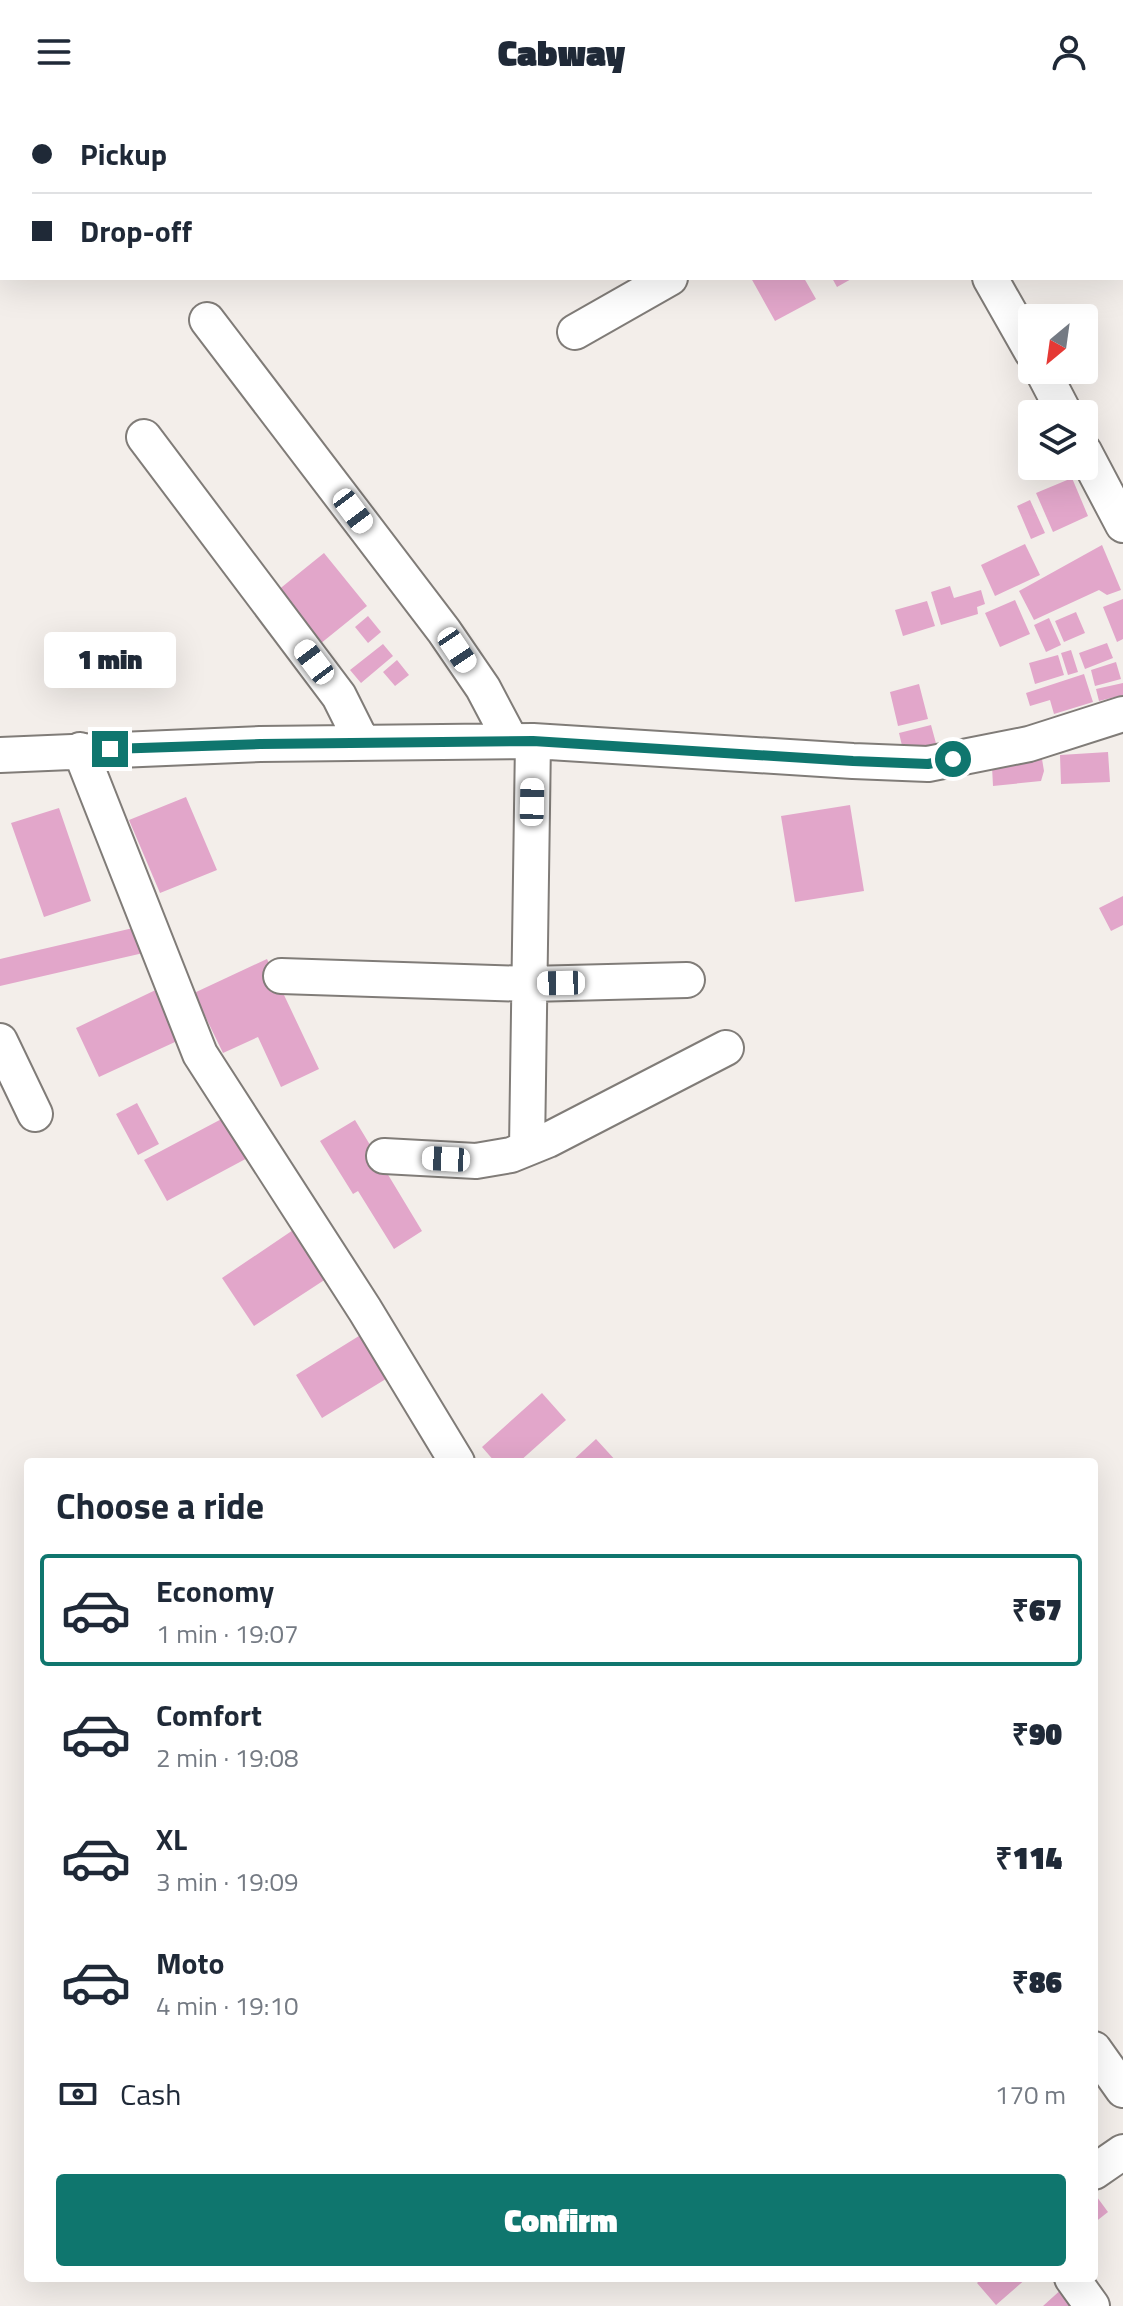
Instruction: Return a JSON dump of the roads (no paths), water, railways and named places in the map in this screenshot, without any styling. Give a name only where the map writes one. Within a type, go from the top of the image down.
[{"type":"street","points":[[575,332],[666,280]]},
{"type":"street","points":[[991,280],[1018,327]]},
{"type":"street","points":[[207,320],[444,631],[522,741],[529,984],[527,1148]]},
{"type":"street","points":[[144,437],[339,696],[362,742]]},
{"type":"street","points":[[1098,478],[1123,525]]},
{"type":"street","points":[[0,755],[362,742],[522,741],[928,764],[1029,744],[1123,714]]},
{"type":"street","points":[[80,750],[200,1054],[365,1310],[455,1458]]},
{"type":"street","points":[[281,976],[529,984],[687,980]]},
{"type":"street","points":[[0,1041],[35,1114]]},
{"type":"street","points":[[384,1156],[476,1161],[511,1155],[726,1048]]},
{"type":"street","points":[[1098,2055],[1123,2090]]},
{"type":"street","points":[[1098,2169],[1123,2152]]},
{"type":"street","points":[[1075,2282],[1092,2306]]}]
